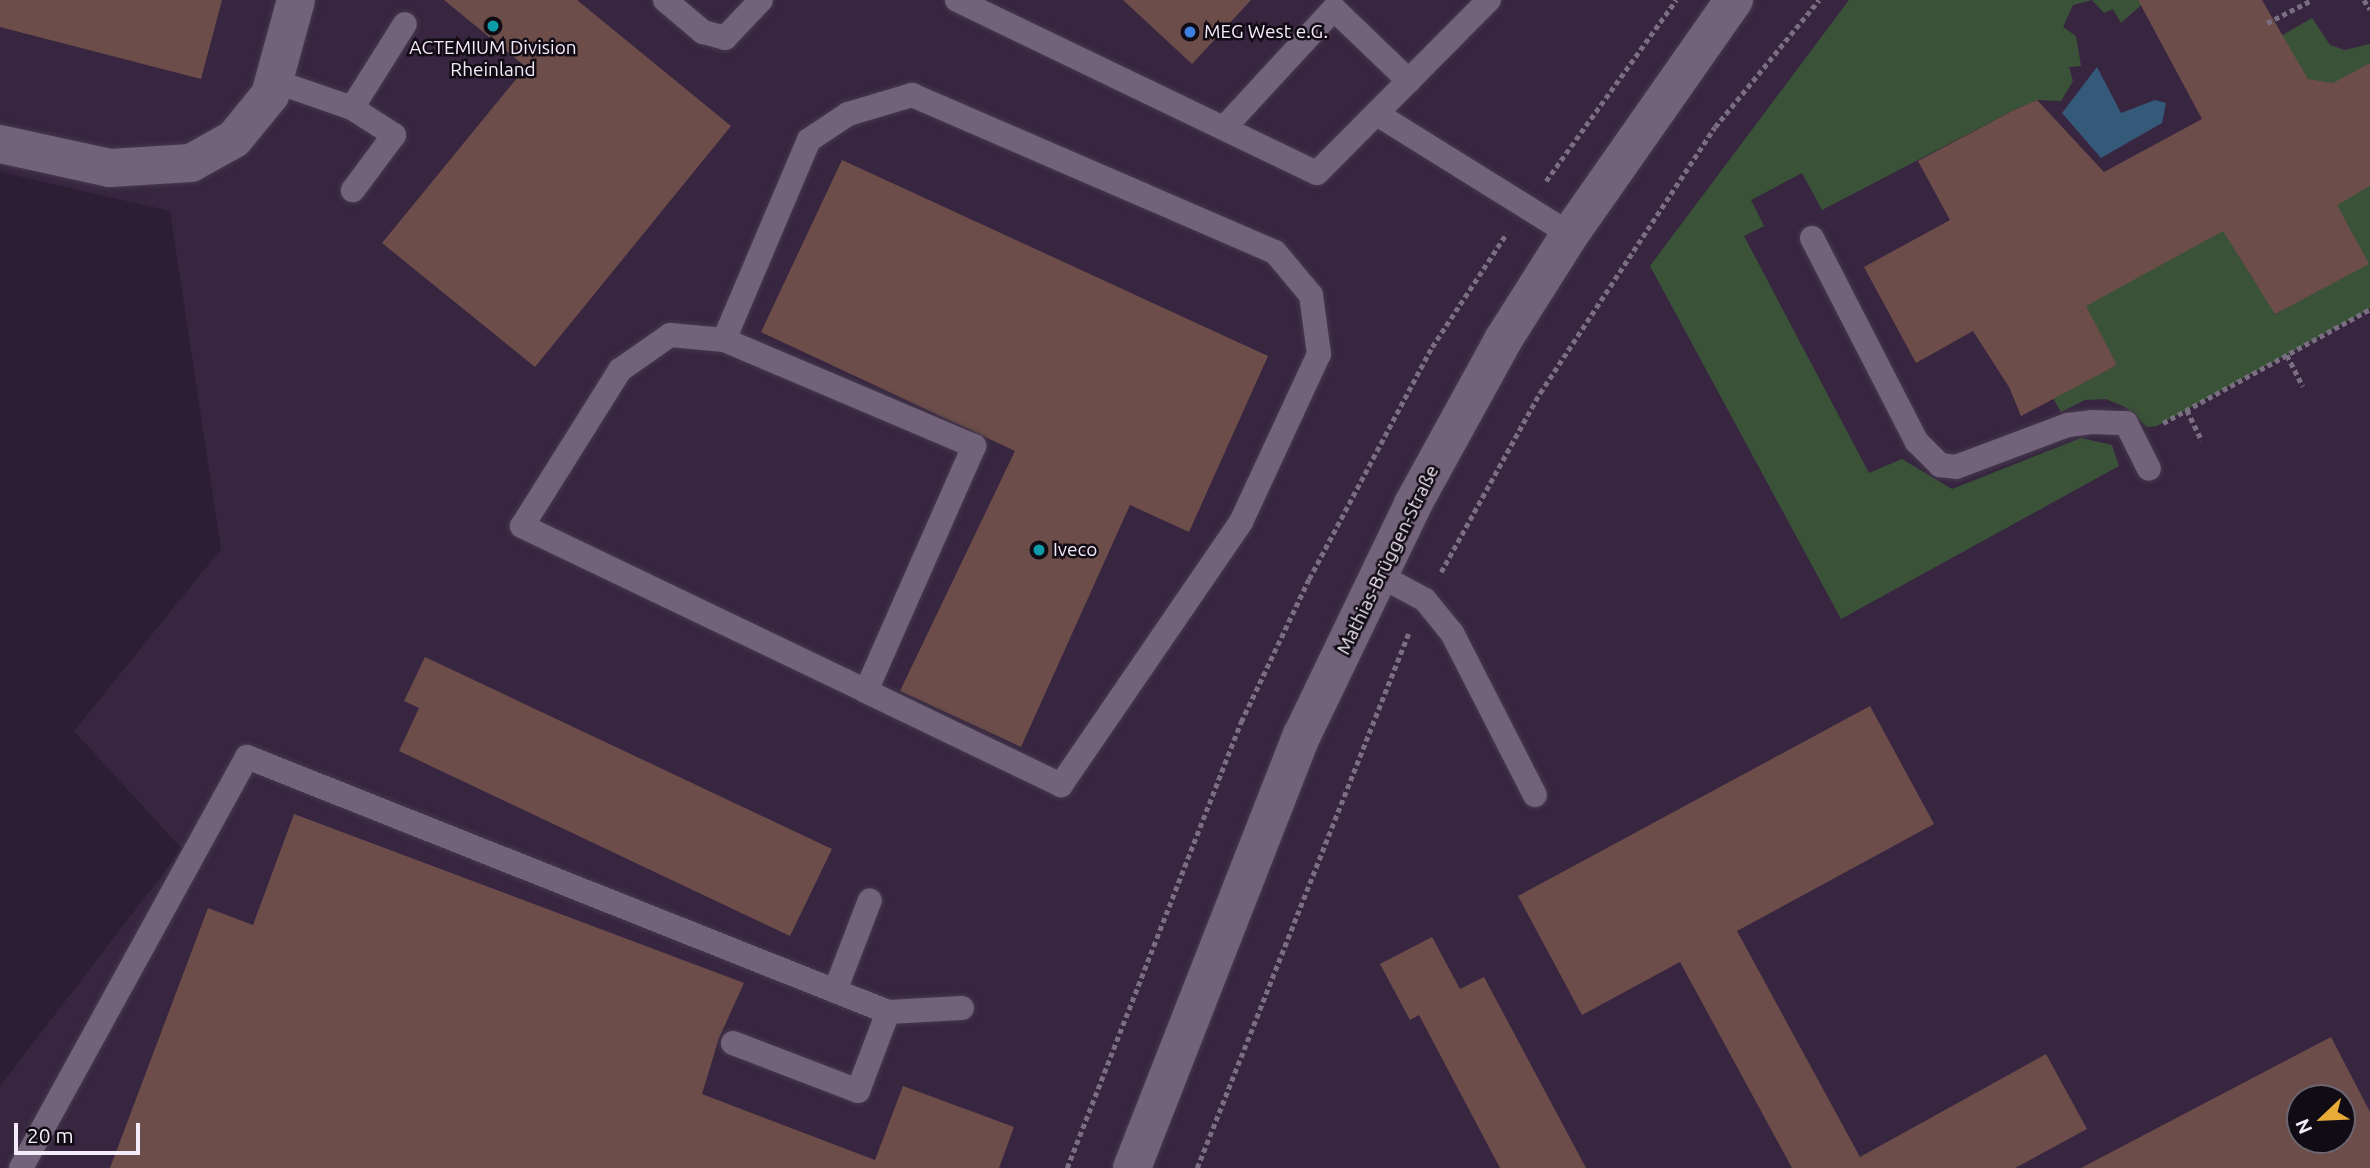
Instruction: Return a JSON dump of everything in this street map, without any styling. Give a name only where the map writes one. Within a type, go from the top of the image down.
[{"type":"street","points":[[0,144],[110,168],[191,163],[234,139],[270,95],[296,0]]},
{"type":"street","name":"Mathias-Brüggen-Straße","points":[[1132,1168],[1302,735],[1379,575],[1503,340],[1570,234],[1734,0]]},
{"type":"lane","points":[[665,0],[703,32],[725,38],[761,0]]},
{"type":"lane","points":[[957,0],[1317,173],[1489,0]]},
{"type":"lane","points":[[1224,128],[1334,9],[1409,81]]},
{"type":"lane","points":[[352,108],[405,24]]},
{"type":"lane","points":[[274,81],[352,108],[394,135],[353,190]]},
{"type":"lane","points":[[724,340],[809,140],[848,114],[912,95],[1275,253],[1311,295],[1319,354],[1241,522],[1061,785],[522,526],[620,370],[670,335],[724,340],[974,446],[866,691]]},
{"type":"lane","points":[[1377,114],[1570,234]]},
{"type":"lane","points":[[1812,238],[1917,442],[1940,465],[1956,467],[2068,425],[2092,422],[2126,423],[2149,469]]},
{"type":"lane","points":[[1379,575],[1425,600],[1452,632],[1535,794]]},
{"type":"lane","points":[[21,1168],[247,757],[888,1012],[962,1009]]},
{"type":"lane","points":[[835,991],[870,900]]},
{"type":"lane","points":[[733,1044],[858,1091],[888,1012]]},
{"type":"path","points":[[1197,1168],[1390,673],[1425,600],[1540,393],[1715,127],[1819,0]]},
{"type":"path","points":[[2267,23],[2312,0]]},
{"type":"path","points":[[2364,0],[2370,9]]},
{"type":"path","points":[[2149,469],[2157,426],[2370,309]]},
{"type":"path","points":[[2287,355],[2303,386]]},
{"type":"path","points":[[2188,410],[2202,441]]},
{"type":"path","points":[[1067,1168],[1102,1077]]},
{"type":"shaded area","points":[[0,0],[2370,0],[2370,1168],[0,1168],[0,1086],[182,849],[74,731],[221,549],[170,211],[0,172]]},
{"type":"green space","points":[[1849,0],[2092,0],[2073,5],[2063,27],[2076,36],[2081,66],[2069,67],[2073,81],[2061,101],[2037,100],[2014,110],[1822,210],[1802,173],[1751,200],[1764,226],[1744,236],[1869,473],[1902,459],[1952,489],[2081,438],[2112,445],[2119,466],[1841,619],[1650,266]]},
{"type":"green space","points":[[2092,0],[2147,0],[2121,23],[2113,9],[2104,13]]},
{"type":"green space","points":[[2312,18],[2330,45],[2345,50],[2370,44],[2370,63],[2318,97],[2281,36]]},
{"type":"green space","points":[[2370,180],[2370,309],[2157,426],[2147,427],[2125,407],[2106,399],[2085,400],[2061,412],[2053,398],[2117,365],[2085,306],[2221,227],[2258,287],[2262,285],[2276,309],[2273,315],[2368,264],[2362,262],[2336,204],[2361,185],[2367,188]]},
{"type":"water","points":[[2097,67],[2121,113],[2155,100],[2166,103],[2162,123],[2101,158],[2062,113]]},
{"type":"building","points":[[0,0],[222,0],[201,79],[0,27]]},
{"type":"building","points":[[444,0],[577,0],[731,126],[535,367],[382,243],[526,67]]},
{"type":"building","name":"MEG West e.G.","points":[[1123,0],[1251,0],[1192,64]]},
{"type":"building","points":[[2138,0],[2262,0],[2308,79],[2333,83],[2370,63],[2370,186],[2337,205],[2369,264],[2275,314],[2223,231],[2086,306],[2117,365],[2021,416],[2009,387],[1973,331],[1916,363],[1864,267],[1950,220],[1918,161],[2014,110],[2037,100],[2104,172],[2202,119]]},
{"type":"building","points":[[842,160],[1268,356],[1189,532],[1130,505],[1021,747],[900,691],[1015,451],[761,332]]},
{"type":"building","points":[[425,657],[832,849],[790,936],[399,751],[419,708],[404,701]]},
{"type":"building","points":[[1870,706],[1934,824],[1737,931],[1860,1157],[2046,1054],[2087,1129],[2015,1168],[1792,1168],[1680,962],[1582,1015],[1518,896]]},
{"type":"building","points":[[294,814],[744,983],[719,1038],[702,1094],[875,1160],[903,1086],[1014,1127],[999,1168],[110,1168],[208,908],[253,925]]},
{"type":"building","points":[[1432,937],[1460,989],[1484,977],[1586,1168],[1500,1168],[1419,1015],[1410,1020],[1380,964]]},
{"type":"building","points":[[2331,1037],[2355,1084],[2286,1084],[2286,1154],[2356,1154],[2356,1085],[2370,1112],[2370,1168],[2081,1168]]},
{"type":"place","name":"ACTEMIUM Division Rheinland","points":[[493,26]]},
{"type":"place","name":"MEG West e.G.","points":[[1190,32]]},
{"type":"place","name":"Iveco","points":[[1039,550]]}]
